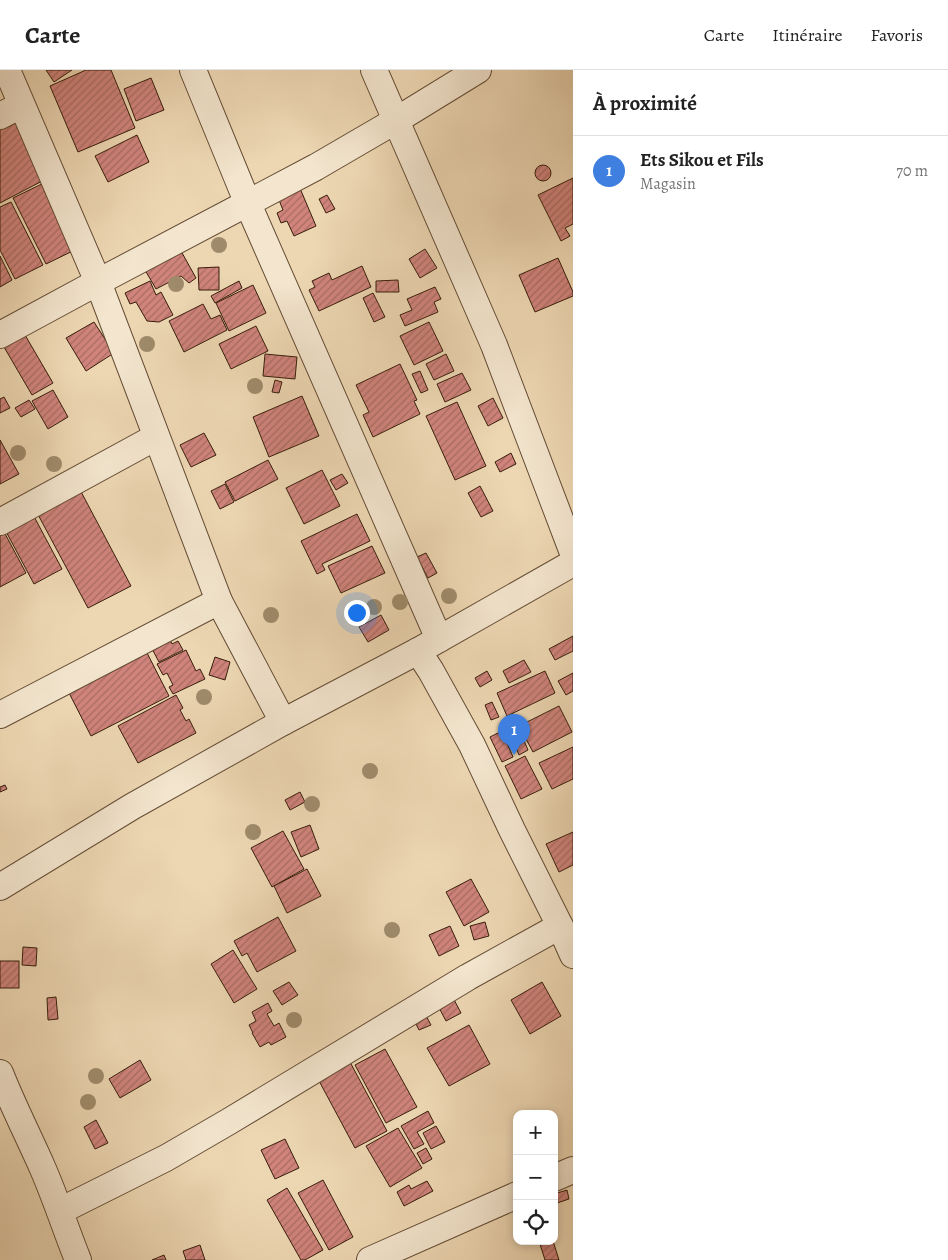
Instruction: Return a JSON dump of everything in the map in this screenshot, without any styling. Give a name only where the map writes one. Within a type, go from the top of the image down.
[{"type":"street","points":[[7,70],[11,111],[98,282],[219,601],[283,722]]},
{"type":"street","points":[[193,70],[429,645],[431,672],[472,745],[573,956]]},
{"type":"street","points":[[374,70],[494,345],[573,553]]},
{"type":"street","points":[[0,335],[316,167],[396,121],[478,70]]},
{"type":"street","points":[[0,522],[156,437]]},
{"type":"street","points":[[0,887],[133,806],[283,722],[429,645],[573,563]]},
{"type":"street","points":[[0,715],[219,601]]},
{"type":"street","points":[[60,1211],[166,1158],[468,977],[560,926]]},
{"type":"street","points":[[0,1073],[9,1097],[43,1168],[78,1260]]},
{"type":"street","points":[[558,1176],[573,1170]]},
{"type":"street","points":[[370,1260],[513,1197]]},
{"type":"building","points":[[46,70],[72,70],[54,82]]},
{"type":"building","points":[[86,70],[111,70],[135,128],[78,152],[50,86]]},
{"type":"building","points":[[151,78],[164,110],[136,121],[124,89]]},
{"type":"building","points":[[15,113],[48,178],[0,203],[0,121]]},
{"type":"building","points":[[137,135],[149,162],[108,182],[95,156]]},
{"type":"building","points":[[543,165],[551,173],[543,181],[535,173]]},
{"type":"building","points":[[573,178],[573,224],[565,228],[570,236],[561,241],[538,195]]},
{"type":"building","points":[[48,181],[81,247],[46,264],[13,198]]},
{"type":"building","points":[[299,186],[316,226],[294,236],[287,221],[281,223],[277,213],[283,210],[277,195]]},
{"type":"building","points":[[327,195],[335,209],[326,213],[319,199]]},
{"type":"building","points":[[11,202],[43,265],[15,279],[0,250],[0,207]]},
{"type":"building","points":[[425,249],[437,268],[420,278],[409,259]]},
{"type":"building","points":[[181,251],[196,278],[189,283],[181,276],[156,289],[145,270]]},
{"type":"building","points":[[0,256],[12,280],[0,287]]},
{"type":"building","points":[[558,258],[573,296],[535,312],[519,275]]},
{"type":"building","points":[[362,266],[371,287],[319,311],[309,290],[315,287],[312,281],[329,273],[332,280]]},
{"type":"building","points":[[219,267],[219,290],[199,290],[198,268]]},
{"type":"building","points":[[398,280],[399,292],[376,292],[376,281]]},
{"type":"building","points":[[150,281],[156,295],[161,292],[173,315],[159,322],[147,321],[136,302],[130,304],[125,293]]},
{"type":"building","points":[[239,281],[242,288],[215,303],[211,296]]},
{"type":"building","points":[[253,285],[266,313],[229,331],[216,303]]},
{"type":"building","points":[[435,287],[441,299],[434,302],[438,312],[405,326],[400,315],[412,310],[407,299]]},
{"type":"building","points":[[373,293],[385,317],[374,322],[363,298]]},
{"type":"building","points":[[203,304],[211,319],[220,315],[227,330],[184,352],[169,321]]},
{"type":"building","points":[[94,322],[114,353],[86,371],[66,338]]},
{"type":"building","points":[[429,322],[443,351],[414,365],[400,336]]},
{"type":"building","points":[[256,326],[268,351],[231,369],[219,344]]},
{"type":"building","points":[[25,335],[53,383],[32,395],[4,347]]},
{"type":"building","points":[[265,354],[297,357],[295,379],[263,376]]},
{"type":"building","points":[[446,354],[454,371],[434,380],[426,364]]},
{"type":"building","points":[[400,364],[417,400],[414,401],[420,414],[373,437],[363,415],[369,412],[356,385]]},
{"type":"building","points":[[420,371],[428,390],[421,393],[412,374]]},
{"type":"building","points":[[462,373],[471,390],[445,402],[437,384]]},
{"type":"building","points":[[275,380],[282,382],[279,393],[272,392]]},
{"type":"building","points":[[53,390],[68,417],[48,429],[32,401]]},
{"type":"building","points":[[302,396],[319,436],[269,457],[253,417]]},
{"type":"building","points":[[4,397],[10,408],[0,413],[0,399]]},
{"type":"building","points":[[493,398],[503,418],[488,426],[478,406]]},
{"type":"building","points":[[29,400],[35,409],[21,417],[15,408]]},
{"type":"building","points":[[457,402],[486,466],[455,480],[426,416]]},
{"type":"building","points":[[204,433],[216,455],[191,467],[180,445]]},
{"type":"building","points":[[0,440],[19,474],[0,484]]},
{"type":"building","points":[[511,453],[516,464],[500,472],[495,462]]},
{"type":"building","points":[[268,460],[278,479],[235,501],[225,482]]},
{"type":"building","points":[[322,470],[340,506],[304,524],[286,488]]},
{"type":"building","points":[[342,474],[348,483],[336,490],[330,480]]},
{"type":"building","points":[[225,484],[234,502],[220,509],[211,491]]},
{"type":"building","points":[[78,486],[131,586],[88,608],[35,509]]},
{"type":"building","points":[[480,486],[493,511],[481,517],[468,493]]},
{"type":"building","points":[[30,509],[62,569],[34,584],[2,524]]},
{"type":"building","points":[[357,514],[370,541],[322,564],[325,570],[317,574],[301,541]]},
{"type":"building","points":[[2,528],[26,573],[0,587],[0,529]]},
{"type":"building","points":[[372,546],[385,573],[341,593],[328,566]]},
{"type":"building","points":[[426,553],[437,573],[428,578],[417,557]]},
{"type":"building","points":[[381,615],[389,630],[368,642],[359,627]]},
{"type":"building","points":[[168,635],[172,644],[178,641],[183,650],[159,662],[150,645]]},
{"type":"building","points":[[573,636],[573,651],[555,660],[549,649]]},
{"type":"building","points":[[145,649],[169,696],[91,736],[67,689]]},
{"type":"building","points":[[186,650],[196,671],[200,669],[205,679],[173,694],[169,687],[173,685],[167,673],[163,675],[157,664]]},
{"type":"building","points":[[215,657],[230,662],[225,680],[209,675]]},
{"type":"building","points":[[524,660],[531,672],[509,683],[503,671]]},
{"type":"building","points":[[487,671],[492,680],[480,687],[475,678]]},
{"type":"building","points":[[545,671],[555,693],[507,716],[497,693]]},
{"type":"building","points":[[573,673],[573,691],[566,695],[558,681]]},
{"type":"building","points":[[176,695],[183,708],[180,710],[186,721],[189,719],[196,733],[138,763],[118,726]]},
{"type":"building","points":[[492,702],[499,717],[491,720],[485,705]]},
{"type":"building","points":[[559,706],[572,732],[533,752],[519,726]]},
{"type":"building","points":[[519,729],[528,750],[519,755],[514,743],[511,745],[506,735]]},
{"type":"building","points":[[502,731],[513,757],[502,762],[490,737]]},
{"type":"building","points":[[573,747],[573,779],[552,789],[539,763]]},
{"type":"building","points":[[525,756],[542,789],[521,799],[505,766]]},
{"type":"building","points":[[5,785],[7,789],[0,792],[0,787]]},
{"type":"building","points":[[300,792],[305,802],[290,810],[285,800]]},
{"type":"building","points":[[310,825],[319,849],[301,857],[291,832]]},
{"type":"building","points":[[283,831],[304,869],[272,887],[251,848]]},
{"type":"building","points":[[573,832],[573,865],[559,872],[546,844]]},
{"type":"building","points":[[307,869],[321,896],[287,913],[274,886]]},
{"type":"building","points":[[471,879],[489,912],[464,926],[446,892]]},
{"type":"building","points":[[278,917],[296,951],[257,972],[247,953],[242,956],[234,941]]},
{"type":"building","points":[[485,922],[489,936],[474,940],[470,926]]},
{"type":"building","points":[[450,926],[459,946],[439,956],[429,935]]},
{"type":"building","points":[[23,947],[37,948],[36,966],[22,965]]},
{"type":"building","points":[[233,950],[257,989],[234,1003],[211,964]]},
{"type":"building","points":[[0,961],[19,961],[19,988],[0,988]]},
{"type":"building","points":[[289,982],[298,995],[282,1005],[273,991]]},
{"type":"building","points":[[542,982],[561,1016],[530,1034],[511,1000]]},
{"type":"building","points":[[450,992],[461,1013],[446,1021],[435,1000]]},
{"type":"building","points":[[56,997],[58,1019],[48,1020],[47,998]]},
{"type":"building","points":[[268,1003],[272,1011],[267,1014],[274,1026],[279,1023],[286,1037],[271,1045],[269,1042],[260,1047],[249,1025],[256,1021],[252,1012]]},
{"type":"building","points":[[424,1012],[431,1025],[419,1030],[413,1018]]},
{"type":"building","points":[[469,1025],[490,1064],[449,1086],[427,1048]]},
{"type":"building","points":[[385,1049],[417,1107],[386,1123],[355,1065]]},
{"type":"building","points":[[140,1060],[151,1080],[120,1098],[109,1079]]},
{"type":"building","points":[[350,1062],[387,1131],[355,1148],[318,1079]]},
{"type":"building","points":[[428,1111],[434,1123],[417,1132],[424,1144],[414,1149],[401,1126]]},
{"type":"building","points":[[96,1120],[108,1143],[95,1149],[84,1127]]},
{"type":"building","points":[[436,1126],[445,1142],[431,1149],[423,1133]]},
{"type":"building","points":[[398,1128],[422,1168],[390,1187],[366,1146]]},
{"type":"building","points":[[285,1139],[299,1168],[275,1179],[261,1150]]},
{"type":"building","points":[[426,1148],[432,1159],[423,1164],[417,1153]]},
{"type":"building","points":[[323,1180],[353,1237],[329,1250],[298,1193]]},
{"type":"building","points":[[427,1181],[433,1191],[404,1206],[397,1192],[409,1185],[411,1189]]},
{"type":"building","points":[[287,1188],[323,1250],[305,1260],[301,1260],[267,1200]]},
{"type":"building","points":[[567,1190],[569,1199],[558,1203],[558,1193]]},
{"type":"building","points":[[200,1245],[205,1260],[186,1260],[183,1251]]},
{"type":"building","points":[[540,1245],[554,1245],[559,1260],[545,1260]]},
{"type":"building","points":[[164,1255],[166,1260],[152,1260]]},
{"type":"place","name":"Ets Sikou et Fils","points":[[514,755]]}]
